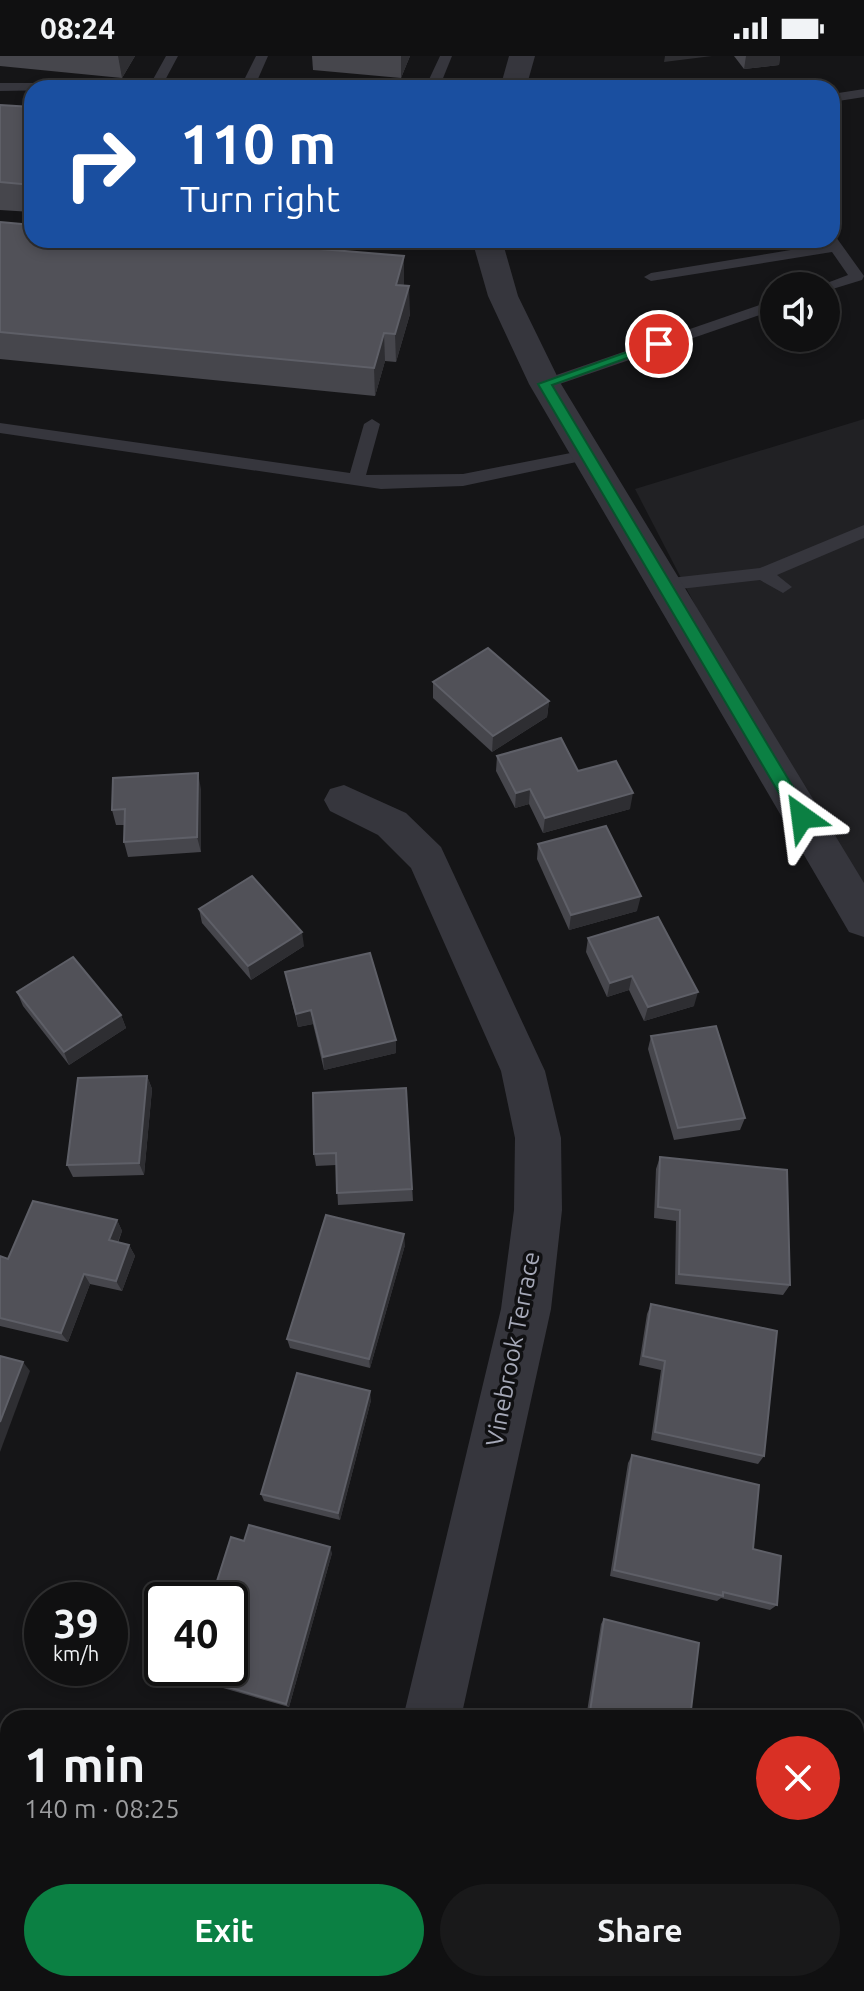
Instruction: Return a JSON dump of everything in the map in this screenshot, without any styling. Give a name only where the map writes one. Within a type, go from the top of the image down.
[{"type":"street","points":[[515,80],[522,56]]},
{"type":"street","points":[[488,248],[493,273],[510,315],[545,384],[864,920]]},
{"type":"street","name":"Vinebrook Terrace","points":[[344,800],[392,824],[427,858],[523,1071],[538,1138],[538,1210],[526,1309],[434,1710]]},
{"type":"lane","points":[[159,80],[172,56]]},
{"type":"lane","points":[[251,80],[262,56]]},
{"type":"lane","points":[[436,80],[446,56]]},
{"type":"lane","points":[[0,87],[24,87]]},
{"type":"lane","points":[[840,97],[864,93]]},
{"type":"lane","points":[[837,249],[857,277],[840,282]]},
{"type":"lane","points":[[651,277],[837,249],[864,256]]},
{"type":"lane","points":[[545,384],[760,310]]},
{"type":"lane","points":[[357,479],[372,424]]},
{"type":"lane","points":[[0,428],[381,483],[463,480],[586,455]]},
{"type":"lane","points":[[662,585],[763,574],[864,531]]},
{"type":"lane","points":[[763,574],[783,587]]},
{"type":"shaded area","points":[[864,419],[864,932],[635,489]]},
{"type":"building","points":[[0,105],[24,106],[24,184],[0,182]]},
{"type":"building","points":[[0,222],[24,224],[24,248],[308,248],[404,256],[396,285],[409,286],[395,334],[384,333],[374,368],[0,332]]},
{"type":"building","points":[[488,648],[549,701],[493,736],[433,682]]},
{"type":"building","points":[[561,738],[578,771],[616,761],[633,793],[545,818],[530,789],[516,793],[497,756]]},
{"type":"building","points":[[198,773],[197,837],[124,842],[125,809],[112,810],[113,778]]},
{"type":"building","points":[[606,826],[641,896],[571,915],[538,844]]},
{"type":"building","points":[[252,876],[302,932],[248,966],[199,909]]},
{"type":"building","points":[[658,917],[698,992],[648,1007],[632,976],[610,983],[588,938]]},
{"type":"building","points":[[370,953],[396,1040],[323,1057],[311,1010],[296,1014],[285,972]]},
{"type":"building","points":[[73,957],[121,1015],[64,1052],[17,992]]},
{"type":"building","points":[[716,1026],[745,1118],[678,1128],[651,1036]]},
{"type":"building","points":[[147,1076],[139,1163],[67,1165],[78,1078]]},
{"type":"building","points":[[406,1088],[412,1189],[337,1193],[336,1153],[314,1154],[313,1093]]},
{"type":"building","points":[[660,1157],[787,1170],[790,1285],[679,1274],[680,1210],[658,1207]]},
{"type":"building","points":[[33,1201],[117,1220],[109,1240],[129,1245],[116,1281],[84,1274],[61,1333],[0,1318],[0,1256],[8,1259]]},
{"type":"building","points":[[326,1215],[404,1234],[369,1359],[287,1339]]},
{"type":"building","points":[[651,1304],[777,1331],[764,1456],[655,1432],[665,1361],[643,1356]]},
{"type":"building","points":[[0,1356],[23,1362],[0,1422]]},
{"type":"building","points":[[297,1373],[370,1391],[338,1513],[261,1494]]},
{"type":"building","points":[[632,1455],[759,1485],[753,1549],[781,1556],[777,1605],[723,1592],[723,1596],[614,1570]]},
{"type":"building","points":[[249,1525],[330,1547],[286,1704],[225,1686],[248,1686],[248,1582],[217,1582],[231,1537],[244,1541]]},
{"type":"building","points":[[604,1619],[699,1643],[691,1710],[590,1710]]},
{"type":"route","points":[[659,344],[545,384],[802,817]]}]
